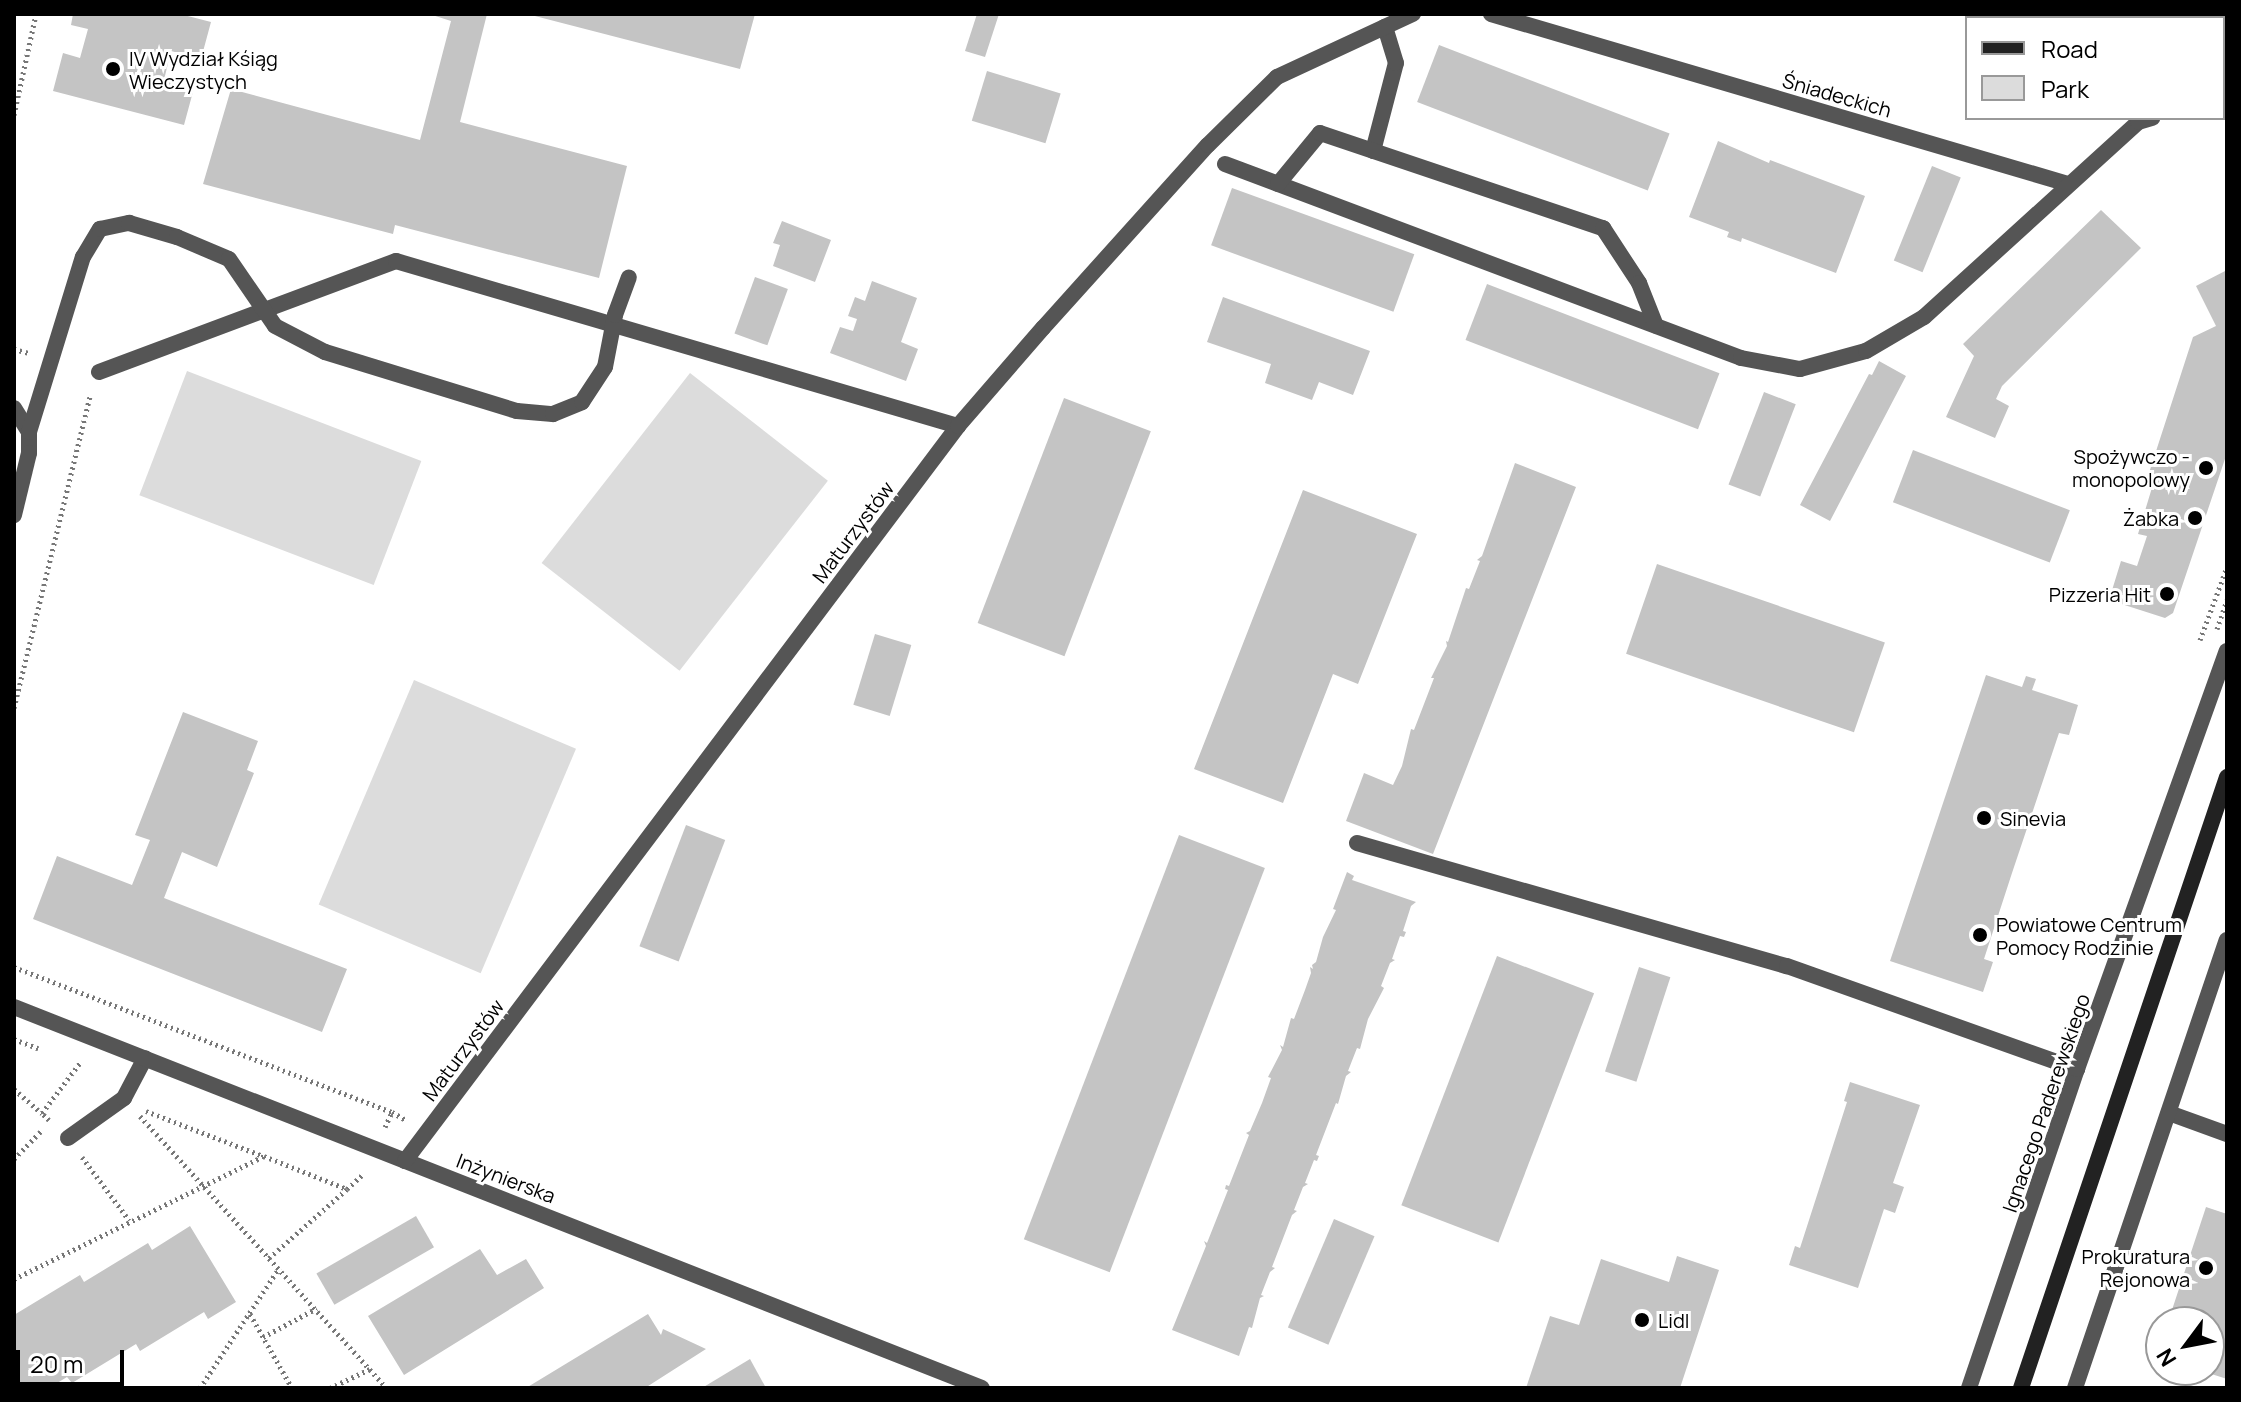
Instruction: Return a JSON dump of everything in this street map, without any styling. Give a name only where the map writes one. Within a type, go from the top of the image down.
[{"type":"street","name":"Maturzystów","points":[[405,1161],[958,426],[1208,145],[1277,77],[1413,14]]},
{"type":"street","name":"Śniadeckich","points":[[1491,14],[2068,184]]},
{"type":"street","points":[[1373,151],[1396,63],[1385,27]]},
{"type":"street","points":[[1225,164],[1741,358],[1800,369],[1866,351],[1924,317],[2068,184],[2138,122],[2145,120]]},
{"type":"street","points":[[1278,184],[1320,133],[1603,228],[1639,283],[1656,326]]},
{"type":"street","points":[[14,515],[29,453],[29,432],[83,257],[100,229],[129,223],[177,237],[229,259],[275,326],[325,352],[517,411],[553,414],[582,402],[605,367],[613,325],[629,277]]},
{"type":"street","points":[[96,377],[396,261],[958,426]]},
{"type":"street","points":[[14,408],[29,432]]},
{"type":"street","name":"Ignacego Paderewskiego","points":[[1969,1388],[2077,1069],[2227,651]]},
{"type":"street","points":[[2021,1388],[2227,777]]},
{"type":"street","points":[[1357,843],[1787,966],[2077,1069]]},
{"type":"street","points":[[2075,1388],[2227,940]]},
{"type":"street","name":"Inżynierska","points":[[14,1007],[982,1388]]},
{"type":"street","points":[[68,1138],[127,1101],[145,1058]]},
{"type":"street","points":[[2169,1113],[2227,1134]]},
{"type":"path","points":[[14,115],[36,14]]},
{"type":"path","points":[[14,708],[96,377]]},
{"type":"path","points":[[14,967],[392,1112],[426,1132]]},
{"type":"path","points":[[14,1039],[40,1049]]},
{"type":"path","points":[[67,1059],[90,1068]]},
{"type":"path","points":[[14,1089],[42,1113]]},
{"type":"path","points":[[127,1101],[347,1189]]},
{"type":"path","points":[[127,1101],[387,1388]]},
{"type":"path","points":[[269,1258],[366,1171],[392,1112]]},
{"type":"path","points":[[14,1159],[51,1121]]},
{"type":"path","points":[[14,1279],[264,1156]]},
{"type":"path","points":[[200,1388],[279,1268]]},
{"type":"path","points":[[263,1337],[317,1308]]},
{"type":"path","points":[[250,1314],[292,1388]]},
{"type":"path","points":[[330,1388],[370,1369]]},
{"type":"green space","points":[[187,371],[421,461],[374,585],[139,495]]},
{"type":"green space","points":[[690,373],[828,481],[680,671],[542,563]]},
{"type":"green space","points":[[414,680],[576,749],[481,973],[319,905]]},
{"type":"building","name":"IV Wydział Kśiąg Wieczystych","points":[[73,14],[180,14],[211,22],[201,59],[171,51],[164,80],[194,88],[184,125],[53,91],[63,53],[80,58],[88,29],[71,25]]},
{"type":"building","points":[[429,14],[487,14],[460,122],[627,166],[599,278],[395,225],[393,234],[203,184],[231,89],[420,140],[451,21]]},
{"type":"building","points":[[531,14],[755,14],[740,69],[531,15]]},
{"type":"building","points":[[977,14],[999,14],[985,57],[965,51]]},
{"type":"building","points":[[1439,45],[1670,134],[1648,190],[1417,102]]},
{"type":"building","points":[[987,71],[1061,94],[1045,143],[972,121]]},
{"type":"building","points":[[1718,141],[1769,163],[1770,160],[1865,196],[1836,273],[1742,238],[1741,242],[1727,237],[1729,232],[1689,217]]},
{"type":"building","points":[[1932,166],[1961,178],[1923,272],[1894,261]]},
{"type":"building","points":[[1232,188],[1414,254],[1393,312],[1211,245]]},
{"type":"building","points":[[2101,210],[2141,248],[2002,386],[1996,399],[2009,406],[1995,438],[1946,417],[1974,356],[1963,344]]},
{"type":"building","points":[[782,221],[831,240],[815,282],[773,266],[780,245],[773,243]]},
{"type":"building","points":[[2227,270],[2227,453],[2173,613],[2165,618],[2109,600],[2121,561],[2137,566],[2147,536],[2138,534],[2154,481],[2147,479],[2193,337],[2216,326],[2196,286]]},
{"type":"building","points":[[755,277],[788,289],[767,345],[734,333]]},
{"type":"building","points":[[872,281],[917,298],[901,342],[918,349],[906,381],[830,353],[840,327],[853,331],[857,319],[848,316],[855,297],[865,301]]},
{"type":"building","points":[[1487,284],[1719,373],[1698,429],[1465,340]]},
{"type":"building","points":[[1223,297],[1370,351],[1353,395],[1319,382],[1312,400],[1265,383],[1271,364],[1207,342]]},
{"type":"building","points":[[1879,361],[1906,376],[1830,521],[1800,505],[1869,374],[1872,375]]},
{"type":"building","points":[[1764,392],[1796,404],[1760,497],[1729,484]]},
{"type":"building","points":[[1064,398],[1151,431],[1064,656],[978,623]]},
{"type":"building","points":[[1913,450],[2070,510],[2050,562],[1893,502]]},
{"type":"building","points":[[1515,463],[1576,487],[1433,854],[1346,821],[1364,773],[1393,785],[1402,766],[1411,729],[1414,730],[1434,678],[1431,678],[1447,646],[1446,641],[1480,561],[1477,560],[1482,556]]},
{"type":"building","points":[[1303,490],[1417,534],[1358,684],[1333,674],[1283,803],[1194,769]]},
{"type":"building","points":[[1657,564],[1885,642],[1854,732],[1626,654]]},
{"type":"building","points":[[875,634],[911,645],[890,716],[853,705]]},
{"type":"building","name":"Sinevia","points":[[1986,675],[2022,687],[2026,676],[2036,679],[2032,690],[2078,705],[2069,735],[2059,733],[2012,873],[1984,959],[1993,962],[1983,992],[1890,961]]},
{"type":"building","points":[[183,712],[258,741],[247,770],[254,773],[217,867],[182,852],[164,898],[347,969],[322,1032],[33,919],[57,856],[132,885],[150,840],[135,835]]},
{"type":"building","points":[[686,825],[725,840],[679,961],[639,946]]},
{"type":"building","points":[[1179,835],[1265,868],[1110,1272],[1024,1239]]},
{"type":"building","points":[[1347,872],[1354,876],[1352,880],[1416,902],[1411,906],[1403,931],[1406,932],[1404,937],[1400,936],[1392,959],[1395,960],[1390,963],[1381,986],[1384,988],[1368,1019],[1360,1049],[1357,1048],[1348,1071],[1351,1072],[1346,1076],[1338,1104],[1316,1155],[1319,1156],[1317,1161],[1314,1160],[1305,1183],[1308,1184],[1303,1187],[1294,1210],[1297,1211],[1292,1215],[1272,1267],[1275,1268],[1270,1272],[1261,1295],[1264,1296],[1260,1298],[1252,1328],[1249,1327],[1239,1356],[1172,1330],[1206,1246],[1204,1241],[1207,1243],[1228,1190],[1225,1189],[1226,1185],[1229,1186],[1249,1135],[1246,1133],[1250,1131],[1262,1103],[1271,1078],[1268,1077],[1282,1050],[1280,1045],[1283,1047],[1291,1018],[1294,1019],[1311,973],[1310,967],[1313,969],[1336,910],[1333,909]]},
{"type":"building","points":[[1497,956],[1594,993],[1498,1243],[1401,1205]]},
{"type":"building","points":[[1639,967],[1670,977],[1636,1082],[1605,1072]]},
{"type":"building","points":[[1850,1082],[1920,1105],[1893,1183],[1904,1187],[1895,1213],[1884,1209],[1858,1288],[1789,1265],[1795,1246],[1800,1248],[1847,1102],[1844,1101]]},
{"type":"building","name":"Prokuratura Rejonowa","points":[[2206,1207],[2227,1214],[2227,1379],[2225,1306],[2173,1306]]},
{"type":"building","points":[[416,1216],[434,1247],[334,1305],[316,1274]]},
{"type":"building","points":[[1334,1219],[1375,1236],[1328,1345],[1288,1328]]},
{"type":"building","points":[[190,1226],[236,1302],[208,1319],[204,1312],[140,1351],[136,1344],[72,1383],[67,1377],[49,1388],[14,1388],[14,1315],[80,1275],[84,1282],[148,1243],[152,1250]]},
{"type":"building","points":[[480,1249],[497,1275],[526,1259],[544,1288],[404,1375],[368,1316]]},
{"type":"building","name":"Lidl","points":[[1677,1256],[1719,1270],[1680,1388],[1526,1388],[1550,1316],[1579,1325],[1601,1259],[1669,1282]]},
{"type":"building","points":[[648,1314],[661,1335],[663,1329],[706,1349],[645,1388],[526,1388]]},
{"type":"building","points":[[750,1359],[766,1388],[702,1388]]},
{"type":"place","name":"IV Wydział Kśiąg Wieczystych","points":[[113,69]]},
{"type":"place","name":"Spożywczo - monopolowy","points":[[2206,468]]},
{"type":"place","name":"Żabka","points":[[2195,518]]},
{"type":"place","name":"Pizzeria Hit","points":[[2167,594]]},
{"type":"place","name":"Sinevia","points":[[1984,818]]},
{"type":"place","name":"Powiatowe Centrum Pomocy Rodzinie","points":[[1980,935]]},
{"type":"place","name":"Prokuratura Rejonowa","points":[[2206,1268]]},
{"type":"place","name":"Lidl","points":[[1642,1320]]}]
